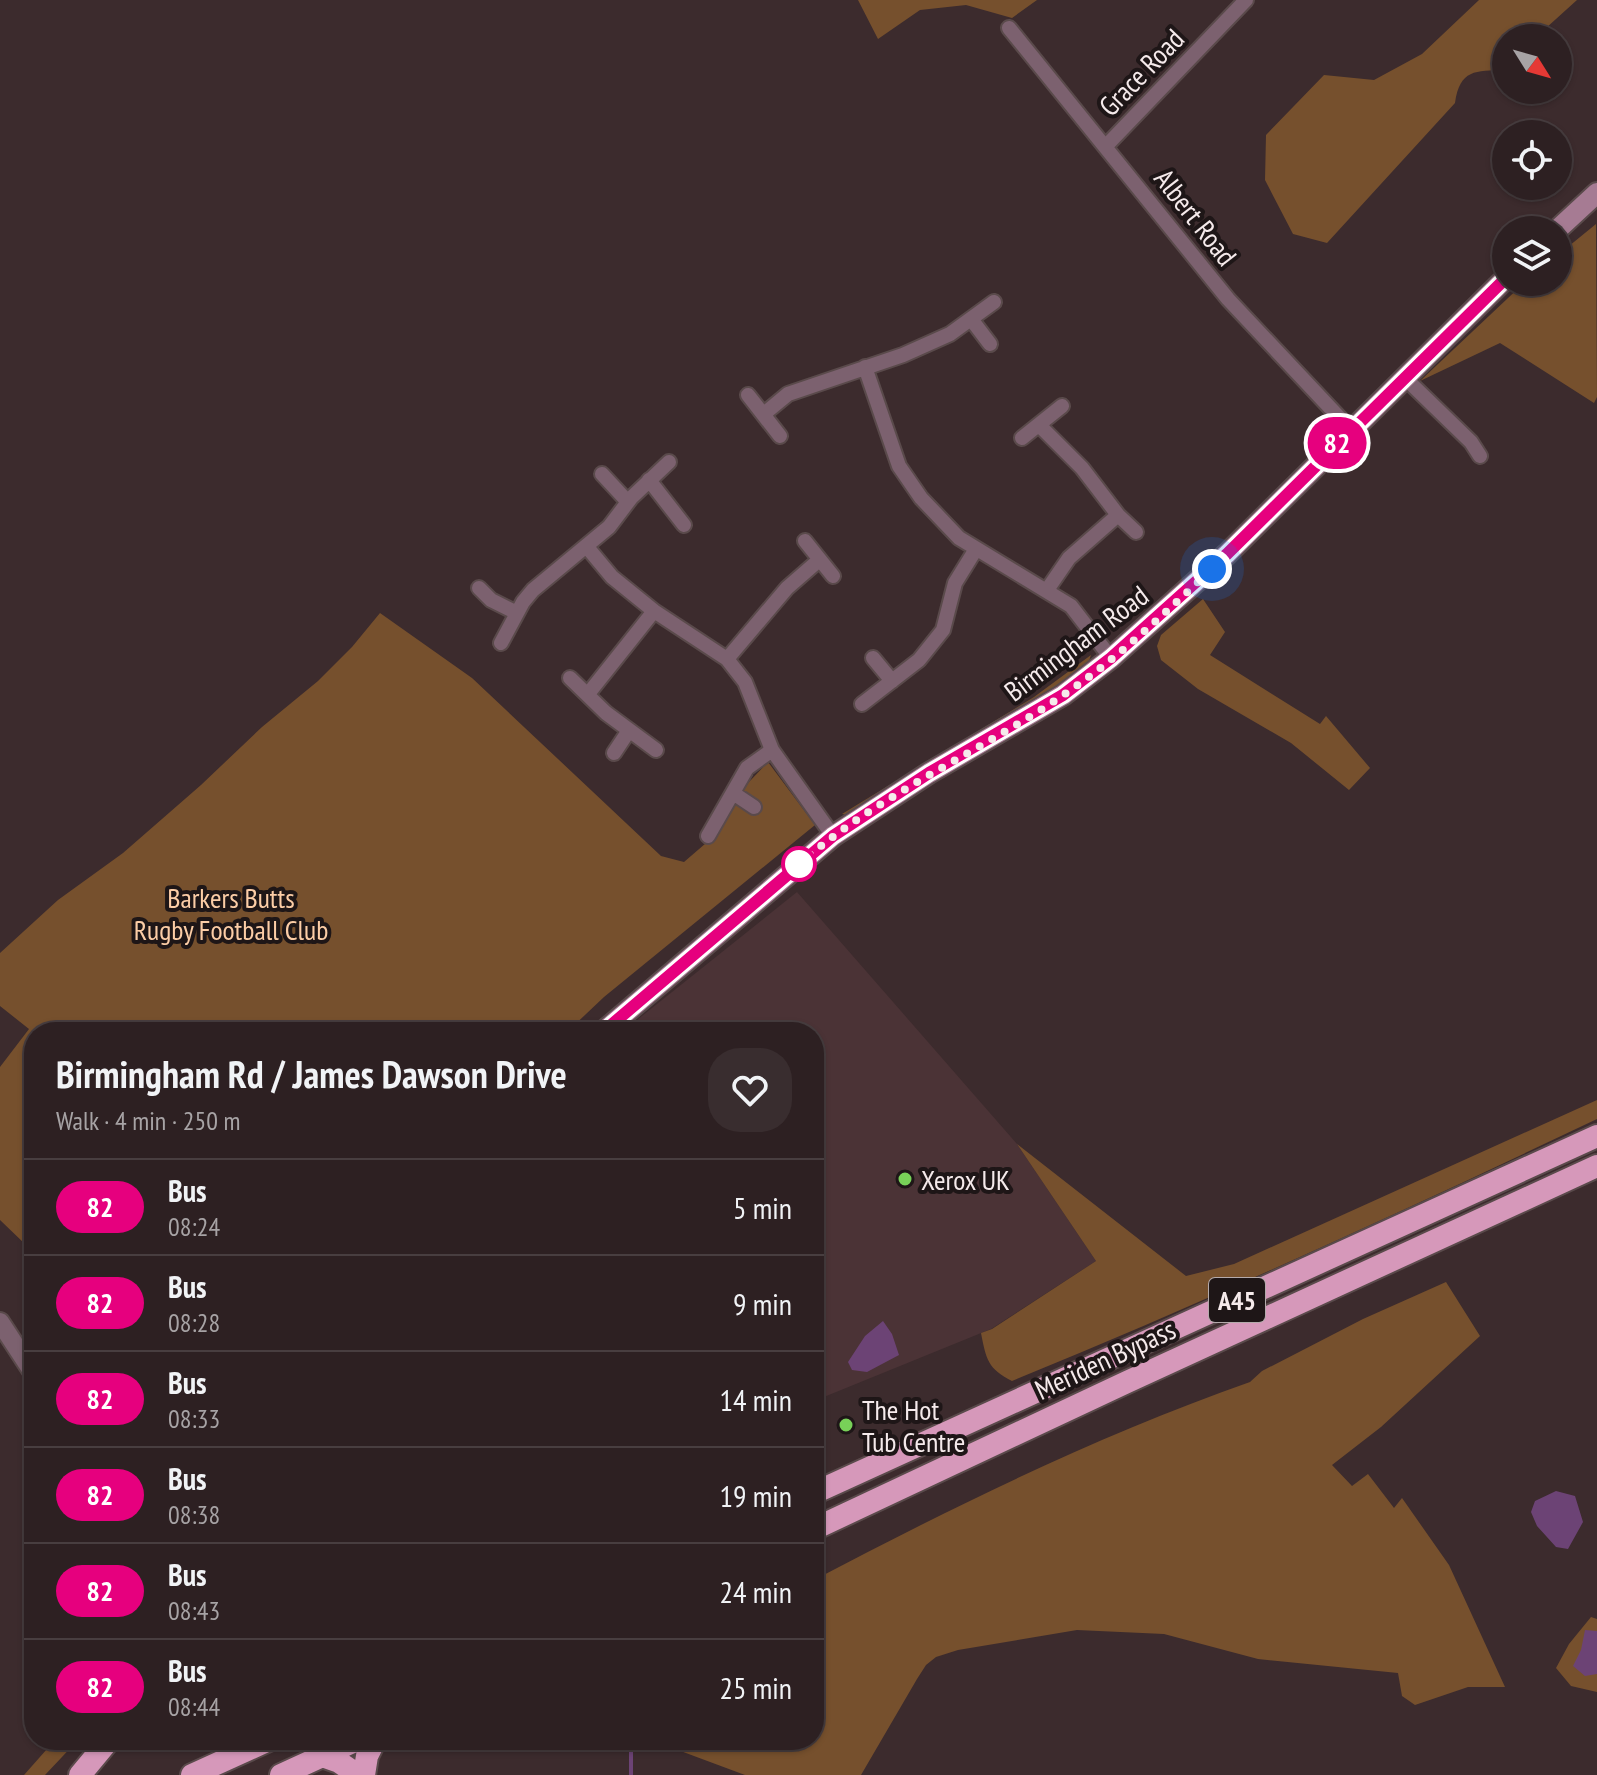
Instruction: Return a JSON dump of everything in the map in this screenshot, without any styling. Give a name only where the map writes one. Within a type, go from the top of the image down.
[{"type":"highway","name":"Meriden Bypass","points":[[824,1488],[1597,1136]]},
{"type":"highway","name":"Meriden Bypass","points":[[824,1524],[1597,1166]]},
{"type":"highway","points":[[80,1775],[101,1750]]},
{"type":"highway","points":[[192,1775],[247,1750]]},
{"type":"highway","points":[[281,1775],[335,1750]]},
{"type":"highway","points":[[364,1775],[370,1750]]},
{"type":"highway","points":[[322,1756],[339,1762],[358,1775]]},
{"type":"main road","points":[[1572,216],[1597,193]]},
{"type":"main road","name":"Birmingham Road","points":[[615,1022],[833,836],[929,773],[1063,695],[1111,658],[1227,554],[1492,292]]},
{"type":"street","name":"Grace Road","points":[[1106,146],[1246,0]]},
{"type":"street","name":"Albert Road","points":[[1009,28],[1228,299],[1351,430]]},
{"type":"street","points":[[765,413],[788,394],[903,355],[950,334],[994,302]]},
{"type":"street","points":[[971,319],[990,344]]},
{"type":"street","points":[[865,367],[899,466],[921,498],[959,538],[1071,606],[1111,658]]},
{"type":"street","points":[[1404,377],[1471,442],[1480,456]]},
{"type":"street","points":[[748,395],[780,436]]},
{"type":"street","points":[[1022,438],[1062,406]]},
{"type":"street","points":[[1040,426],[1082,468],[1118,515],[1136,532]]},
{"type":"street","points":[[501,643],[533,590],[609,527],[628,502],[669,462]]},
{"type":"street","points":[[602,474],[628,502]]},
{"type":"street","points":[[649,480],[684,525]]},
{"type":"street","points":[[1047,590],[1069,558],[1118,515]]},
{"type":"street","points":[[805,541],[833,576]]},
{"type":"street","points":[[587,547],[612,577],[654,611],[727,659],[745,682],[772,750],[833,836]]},
{"type":"street","points":[[862,704],[919,660],[943,630],[955,583],[976,549]]},
{"type":"street","points":[[727,659],[787,588],[818,561]]},
{"type":"street","points":[[479,588],[491,600],[517,613]]},
{"type":"street","points":[[588,694],[654,611]]},
{"type":"street","points":[[873,658],[892,681]]},
{"type":"street","points":[[570,678],[628,732],[656,750]]},
{"type":"street","points":[[614,753],[628,732]]},
{"type":"street","points":[[708,836],[747,768],[772,750]]},
{"type":"street","points":[[733,793],[754,807]]},
{"type":"street","points":[[0,1322],[24,1359]]},
{"type":"shaded area","points":[[797,892],[1017,1144],[1096,1261],[991,1329],[824,1397],[824,1022],[634,1022]]},
{"type":"shaded area","points":[[883,1321],[892,1334],[899,1355],[867,1372],[852,1370],[848,1362],[865,1336]]},
{"type":"shaded area","points":[[1556,1491],[1575,1496],[1583,1522],[1568,1549],[1556,1547],[1537,1526],[1531,1512],[1535,1501]]},
{"type":"shaded area","points":[[1585,1630],[1597,1631],[1597,1674],[1585,1676],[1573,1666],[1581,1650]]},
{"type":"green space","points":[[858,0],[1037,0],[1012,18],[966,5],[920,10],[878,39]]},
{"type":"green space","points":[[1479,0],[1577,0],[1550,24],[1492,24],[1492,71],[1477,72],[1465,78],[1455,103],[1327,243],[1293,234],[1265,180],[1266,135],[1324,75],[1374,80],[1422,54]]},
{"type":"green space","points":[[1596,224],[1597,397],[1594,403],[1500,343],[1420,381],[1510,296],[1572,296],[1572,244]]},
{"type":"green space","points":[[1203,599],[1225,632],[1210,655],[1320,724],[1326,716],[1370,768],[1349,790],[1291,743],[1198,689],[1161,660],[1157,646],[1161,635]]},
{"type":"green space","name":"Barkers Butts Rugby Football Club","points":[[380,613],[472,678],[661,856],[684,862],[720,831],[748,783],[768,762],[815,825],[578,1022],[24,1022],[24,1025],[0,1006],[0,953],[58,900],[123,853],[262,727],[318,681]]},
{"type":"green space","points":[[1091,655],[1088,664],[1032,702],[915,769],[1034,697]]},
{"type":"green space","points":[[897,780],[848,815],[842,814]]},
{"type":"green space","name":"Barkers Butts Rugby Football Club","points":[[24,1036],[24,1243],[0,1220],[0,1067]]},
{"type":"green space","points":[[1597,1100],[1597,1119],[1160,1319],[1012,1381],[993,1367],[987,1356],[981,1333],[992,1329],[1096,1261],[1017,1144],[1186,1276],[1234,1264]]},
{"type":"green space","points":[[1446,1282],[1480,1336],[1381,1427],[1332,1465],[1352,1486],[1368,1474],[1394,1508],[1402,1498],[1449,1565],[1505,1687],[1468,1687],[1415,1705],[1402,1696],[1398,1673],[1258,1659],[1164,1634],[1077,1630],[958,1650],[936,1657],[917,1679],[861,1775],[745,1775],[678,1750],[824,1750],[824,1575],[920,1525],[1083,1448],[1250,1382],[1262,1371],[1363,1319]]},
{"type":"green space","points":[[1591,1617],[1597,1619],[1597,1692],[1571,1686],[1556,1668],[1569,1644]]},
{"type":"green space","points":[[46,1750],[69,1750],[45,1775],[24,1775]]},
{"type":"waterway","points":[[631,1750],[631,1775]]},
{"type":"bus line","name":"82","points":[[615,1022],[833,836],[929,773],[1063,695],[1111,658],[1227,554],[1492,292]]},
{"type":"place","name":"Xerox UK","points":[[905,1179]]},
{"type":"place","name":"The Hot Tub Centre","points":[[846,1425]]},
{"type":"route","points":[[799,864],[833,836],[929,773],[1063,695],[1129,643],[1212,569]]}]
